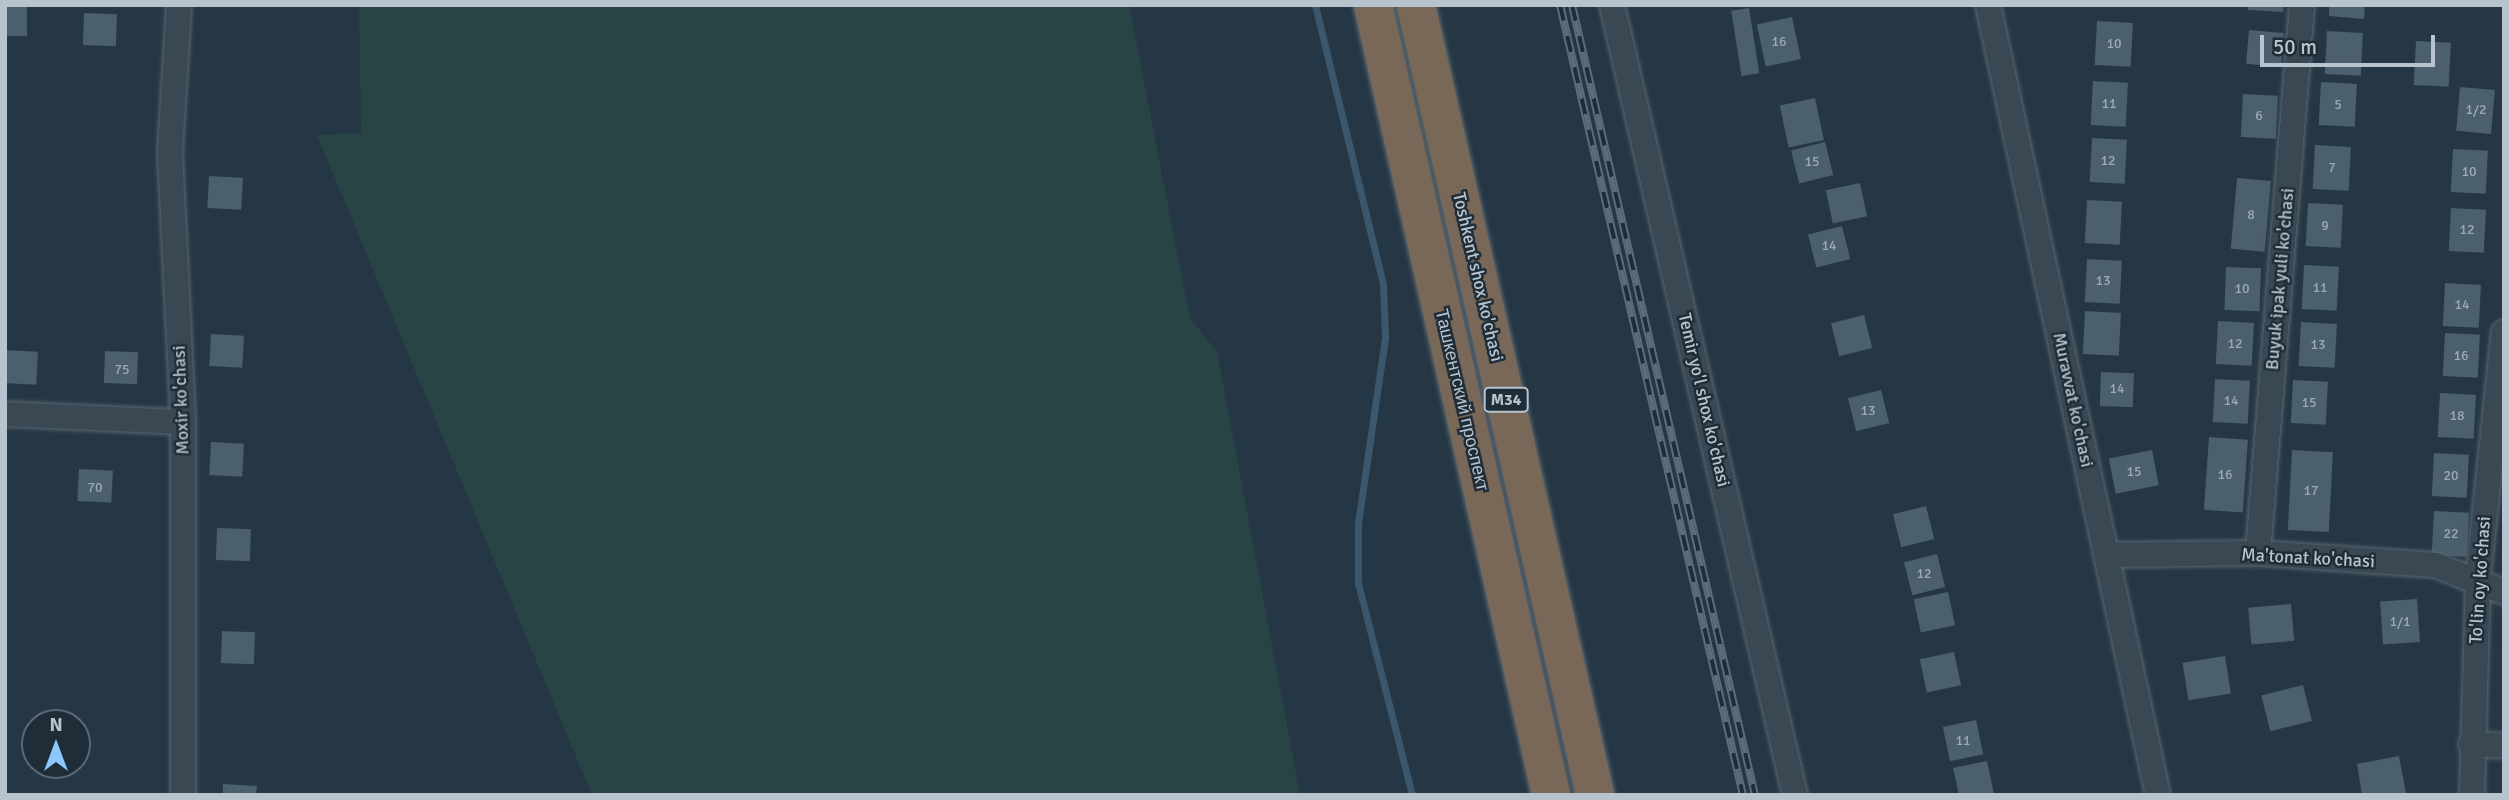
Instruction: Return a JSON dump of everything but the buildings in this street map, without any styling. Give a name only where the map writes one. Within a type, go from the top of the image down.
[{"type":"highway","name":"Ташкентский проспект","points":[[1373,5],[1551,795]]},
{"type":"highway","name":"Toshkent shox ko'chasi","points":[[1416,5],[1595,795]]},
{"type":"street","name":"Moxir ko'chasi","points":[[179,5],[170,153],[183,422],[183,795]]},
{"type":"street","name":"Temir yo'l shox ko'chasi","points":[[1612,5],[1795,795]]},
{"type":"street","name":"Muravvat ko'chasi","points":[[1988,5],[2158,795]]},
{"type":"street","name":"Buyuk ipak yuli ko'chasi","points":[[2258,553],[2302,5]]},
{"type":"street","name":"To'lin oy ko'chasi","points":[[2472,795],[2471,744],[2478,578],[2504,332]]},
{"type":"street","points":[[5,414],[183,422]]},
{"type":"street","name":"Ma'tonat ko'chasi","points":[[2106,555],[2258,553],[2435,565],[2478,578],[2504,592]]},
{"type":"street","points":[[2471,744],[2504,746]]},
{"type":"green space","points":[[359,5],[1129,5],[1190,318],[1217,352],[1300,795],[592,795],[317,135],[361,133]]},
{"type":"waterway","points":[[1315,5],[1383,285],[1385,338],[1358,523],[1358,583],[1412,795]]},
{"type":"railway","points":[[1560,5],[1743,795]]},
{"type":"railway","points":[[1572,5],[1755,795]]}]
